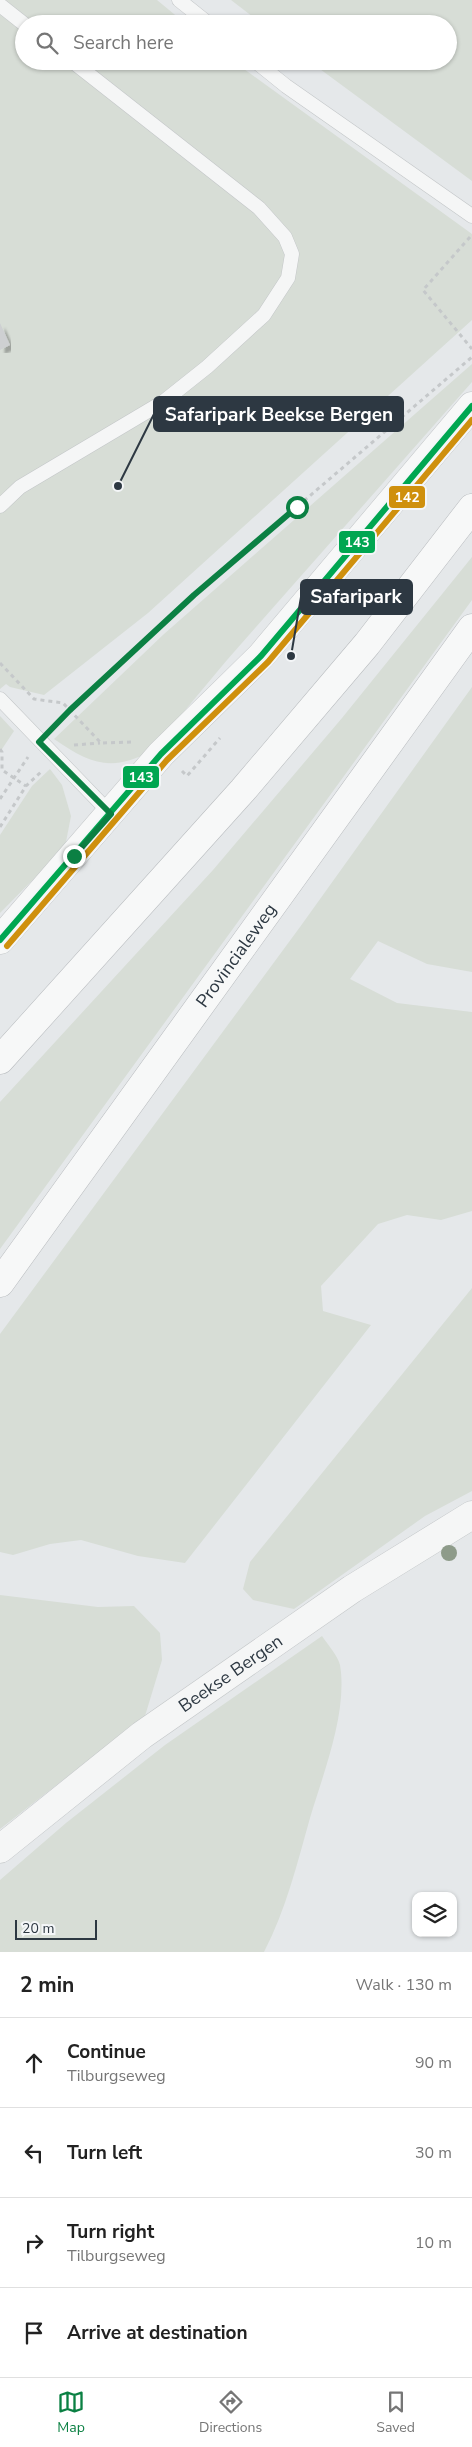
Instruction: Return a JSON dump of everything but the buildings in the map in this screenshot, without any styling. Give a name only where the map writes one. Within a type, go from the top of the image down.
[{"type":"main road","points":[[0,940],[162,754],[260,656],[472,406]]},
{"type":"main road","points":[[0,1060],[243,790],[367,644],[472,508]]},
{"type":"main road","name":"Provincialeweg","points":[[0,1283],[472,628]]},
{"type":"street","name":"Beekse Bergen","points":[[0,1849],[142,1735],[352,1589],[472,1515]]},
{"type":"lane","points":[[179,0],[197,15]]},
{"type":"lane","points":[[0,6],[15,17]]},
{"type":"lane","points":[[0,506],[20,487],[163,402],[207,367],[264,315],[288,278],[292,254],[285,237],[259,208],[83,70]]},
{"type":"lane","points":[[266,70],[286,86],[472,216]]},
{"type":"lane","points":[[0,699],[39,742],[111,814]]},
{"type":"path","points":[[472,234],[423,290],[472,349]]},
{"type":"path","points":[[0,798],[39,742],[70,710],[194,595],[472,357]]},
{"type":"path","points":[[0,663],[34,699],[63,703],[100,743],[144,741],[187,776],[226,731]]},
{"type":"path","points":[[0,749],[2,752],[2,770],[26,786]]},
{"type":"shaded area","points":[[0,0],[157,0],[175,15],[15,15],[15,70],[245,70],[472,234],[472,320],[148,613],[44,695],[10,687],[6,684],[0,689]]},
{"type":"shaded area","points":[[231,0],[472,0],[472,181],[321,70],[457,70],[457,15],[250,15]]},
{"type":"shaded area","points":[[472,364],[472,382],[227,660],[151,751],[124,762],[101,762],[78,754],[54,739],[164,634]]},
{"type":"shaded area","points":[[472,557],[472,600],[0,1249],[0,1102],[213,870],[342,718]]},
{"type":"shaded area","points":[[472,687],[472,972],[427,964],[378,941],[350,979],[397,1003],[472,1012],[472,1211],[441,1220],[407,1215],[378,1224],[321,1286],[323,1311],[371,1325],[185,1563],[138,1556],[81,1540],[50,1544],[13,1555],[0,1552],[0,1334],[300,927]]},
{"type":"shaded area","points":[[0,716],[14,731],[0,752]]},
{"type":"shaded area","points":[[50,769],[62,785],[71,816],[65,847],[0,913],[0,835],[32,786]]},
{"type":"shaded area","points":[[472,1288],[472,1491],[425,1516],[294,1609],[253,1600],[243,1589],[250,1562]]},
{"type":"shaded area","points":[[0,1595],[98,1607],[134,1606],[160,1633],[162,1660],[145,1716],[0,1829]]},
{"type":"shaded area","points":[[322,1636],[335,1654],[340,1665],[342,1683],[341,1703],[333,1743],[290,1886],[279,1920],[264,1952],[0,1952],[0,1880],[66,1823],[165,1745]]},
{"type":"transit line","name":"143","points":[[0,940],[161,754],[261,656],[472,406]]},
{"type":"transit line","name":"142","points":[[7,946],[167,760],[268,662],[472,420]]},
{"type":"place","name":"Safaripark Beekse Bergen","points":[[118,486]]},
{"type":"place","name":"Safaripark","points":[[291,656]]},
{"type":"route","points":[[74,856],[111,814],[39,742],[70,710],[194,595],[297,507]]}]
